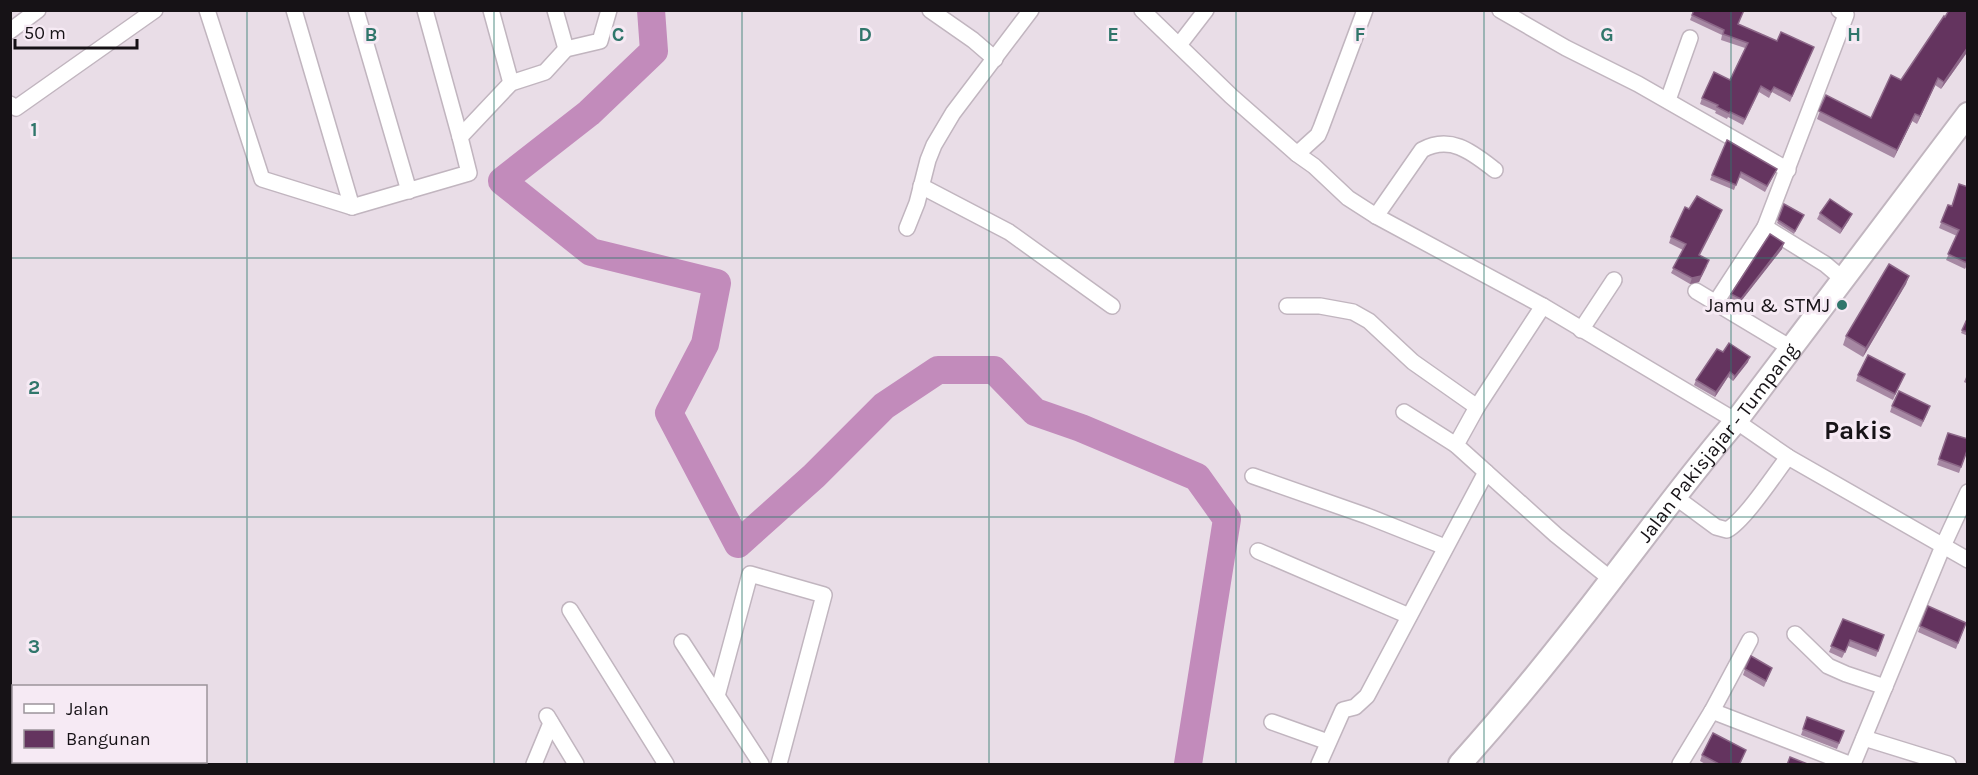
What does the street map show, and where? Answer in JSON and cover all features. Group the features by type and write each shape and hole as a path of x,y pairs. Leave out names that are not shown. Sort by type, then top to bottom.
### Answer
{"main road":[{"name":"Jalan Pakisjajar - Tumpang","path":"1460,765 1612,580 1674,496 1736,421 1844,280 1968,114"}],"street":[{"path":"10,32 38,10"},
{"path":"10,104 16,108 155,10"},
{"path":"207,10 262,179 352,207 469,173 425,10"},
{"path":"294,10 352,207"},
{"path":"356,10 409,191"},
{"path":"490,10 511,83"},
{"path":"555,10 566,49"},
{"path":"460,137 511,83 545,72 566,49 600,41 609,10"},
{"path":"930,10 973,40 995,59"},
{"path":"907,228 934,145 953,113 1032,10"},
{"path":"1142,10 1231,96 1348,198 1376,216 1543,306 1736,421 1788,458 1968,560"},
{"path":"1179,45 1206,10"},
{"path":"1297,154 1318,135 1365,10"},
{"path":"1500,10 1566,48 1668,100 1788,170"},
{"path":"1716,302 1765,227 1845,12"},
{"path":"1668,100 1690,38"},
{"path":"1376,216 1422,150 1432,144 1456,146 1468,150 1495,170"},
{"path":"921,186 1009,232 1112,306"},
{"path":"1765,227 1825,264 1844,280"},
{"path":"1581,330 1614,279"},
{"path":"1696,291 1791,348"},
{"path":"1287,306 1320,306 1353,312 1369,321 1413,362 1477,407"},
{"path":"1456,445 1477,407 1543,306"},
{"path":"1404,412 1456,445 1556,535 1612,580"},
{"path":"1674,496 1716,527 1727,530 1745,512 1788,458"},
{"path":"1320,765 1343,710 1355,707 1366,696 1486,472"},
{"path":"1253,476 1410,532 1445,547"},
{"path":"1853,765 1943,546 1968,492"},
{"path":"1258,551 1409,616"},
{"path":"717,696 750,574 824,595 779,765"},
{"path":"570,610 666,765"},
{"path":"1795,634 1828,666 1885,687"},
{"path":"1680,765 1713,711 1750,640"},
{"path":"682,642 761,765"},
{"path":"1713,711 1849,765"},
{"path":"534,765 549,719 576,765"},
{"path":"1272,722 1328,742"},
{"path":"1864,738 1948,765"}],"building":[{"path":"1694,10 1744,10 1738,24 1777,41 1781,32 1814,47 1792,96 1774,87 1771,92 1761,86 1745,119 1702,98 1714,72 1730,80 1748,43 1723,34 1724,30 1692,15"},
{"path":"1949,10 1968,10 1968,47 1944,82 1938,78 1920,116 1915,114 1897,150 1819,111 1826,95 1871,118 1891,75 1901,80"},
{"path":"1727,140 1777,169 1767,186 1741,172 1736,185 1712,175"},
{"path":"1959,184 1968,187 1967,263 1948,254 1959,230 1941,222 1948,205 1952,206"},
{"path":"1697,196 1722,210 1699,255 1709,260 1701,276 1692,278 1673,268 1686,244 1671,237 1685,207 1689,209"},
{"path":"1830,199 1852,214 1842,229 1820,213"},
{"path":"1784,204 1804,215 1795,231 1778,220"},
{"path":"1770,234 1784,243 1741,299 1731,294"},
{"path":"1889,264 1909,276 1866,348 1846,336"},
{"path":"1968,317 1968,332 1962,330"},
{"path":"1729,343 1750,357 1735,376 1730,372 1716,392 1696,380 1717,349 1723,352"},
{"path":"1868,355 1905,374 1895,394 1858,375"},
{"path":"1899,391 1930,406 1923,421 1892,406"},
{"path":"1948,433 1968,439 1968,448 1961,467 1939,459"},
{"path":"1928,606 1966,623 1958,643 1920,626"},
{"path":"1843,619 1884,635 1878,651 1850,640 1845,652 1831,646"},
{"path":"1751,656 1772,668 1766,681 1745,669"},
{"path":"1807,717 1844,731 1839,743 1803,729"},
{"path":"1713,733 1746,750 1739,765 1721,765 1702,755"},
{"path":"1790,757 1810,765 1787,765"}],"waterway":[{"path":"651,10 654,51 589,113 502,181 591,252 717,283 705,344 669,413 738,544 814,476 884,406 938,370 994,370 1035,412 1081,428 1197,477 1227,519 1188,764"}],"place":[{"name":"Jamu & STMJ","path":"1842,305"}],"district":[{"name":"Pakis","path":"1858,430"}]}
